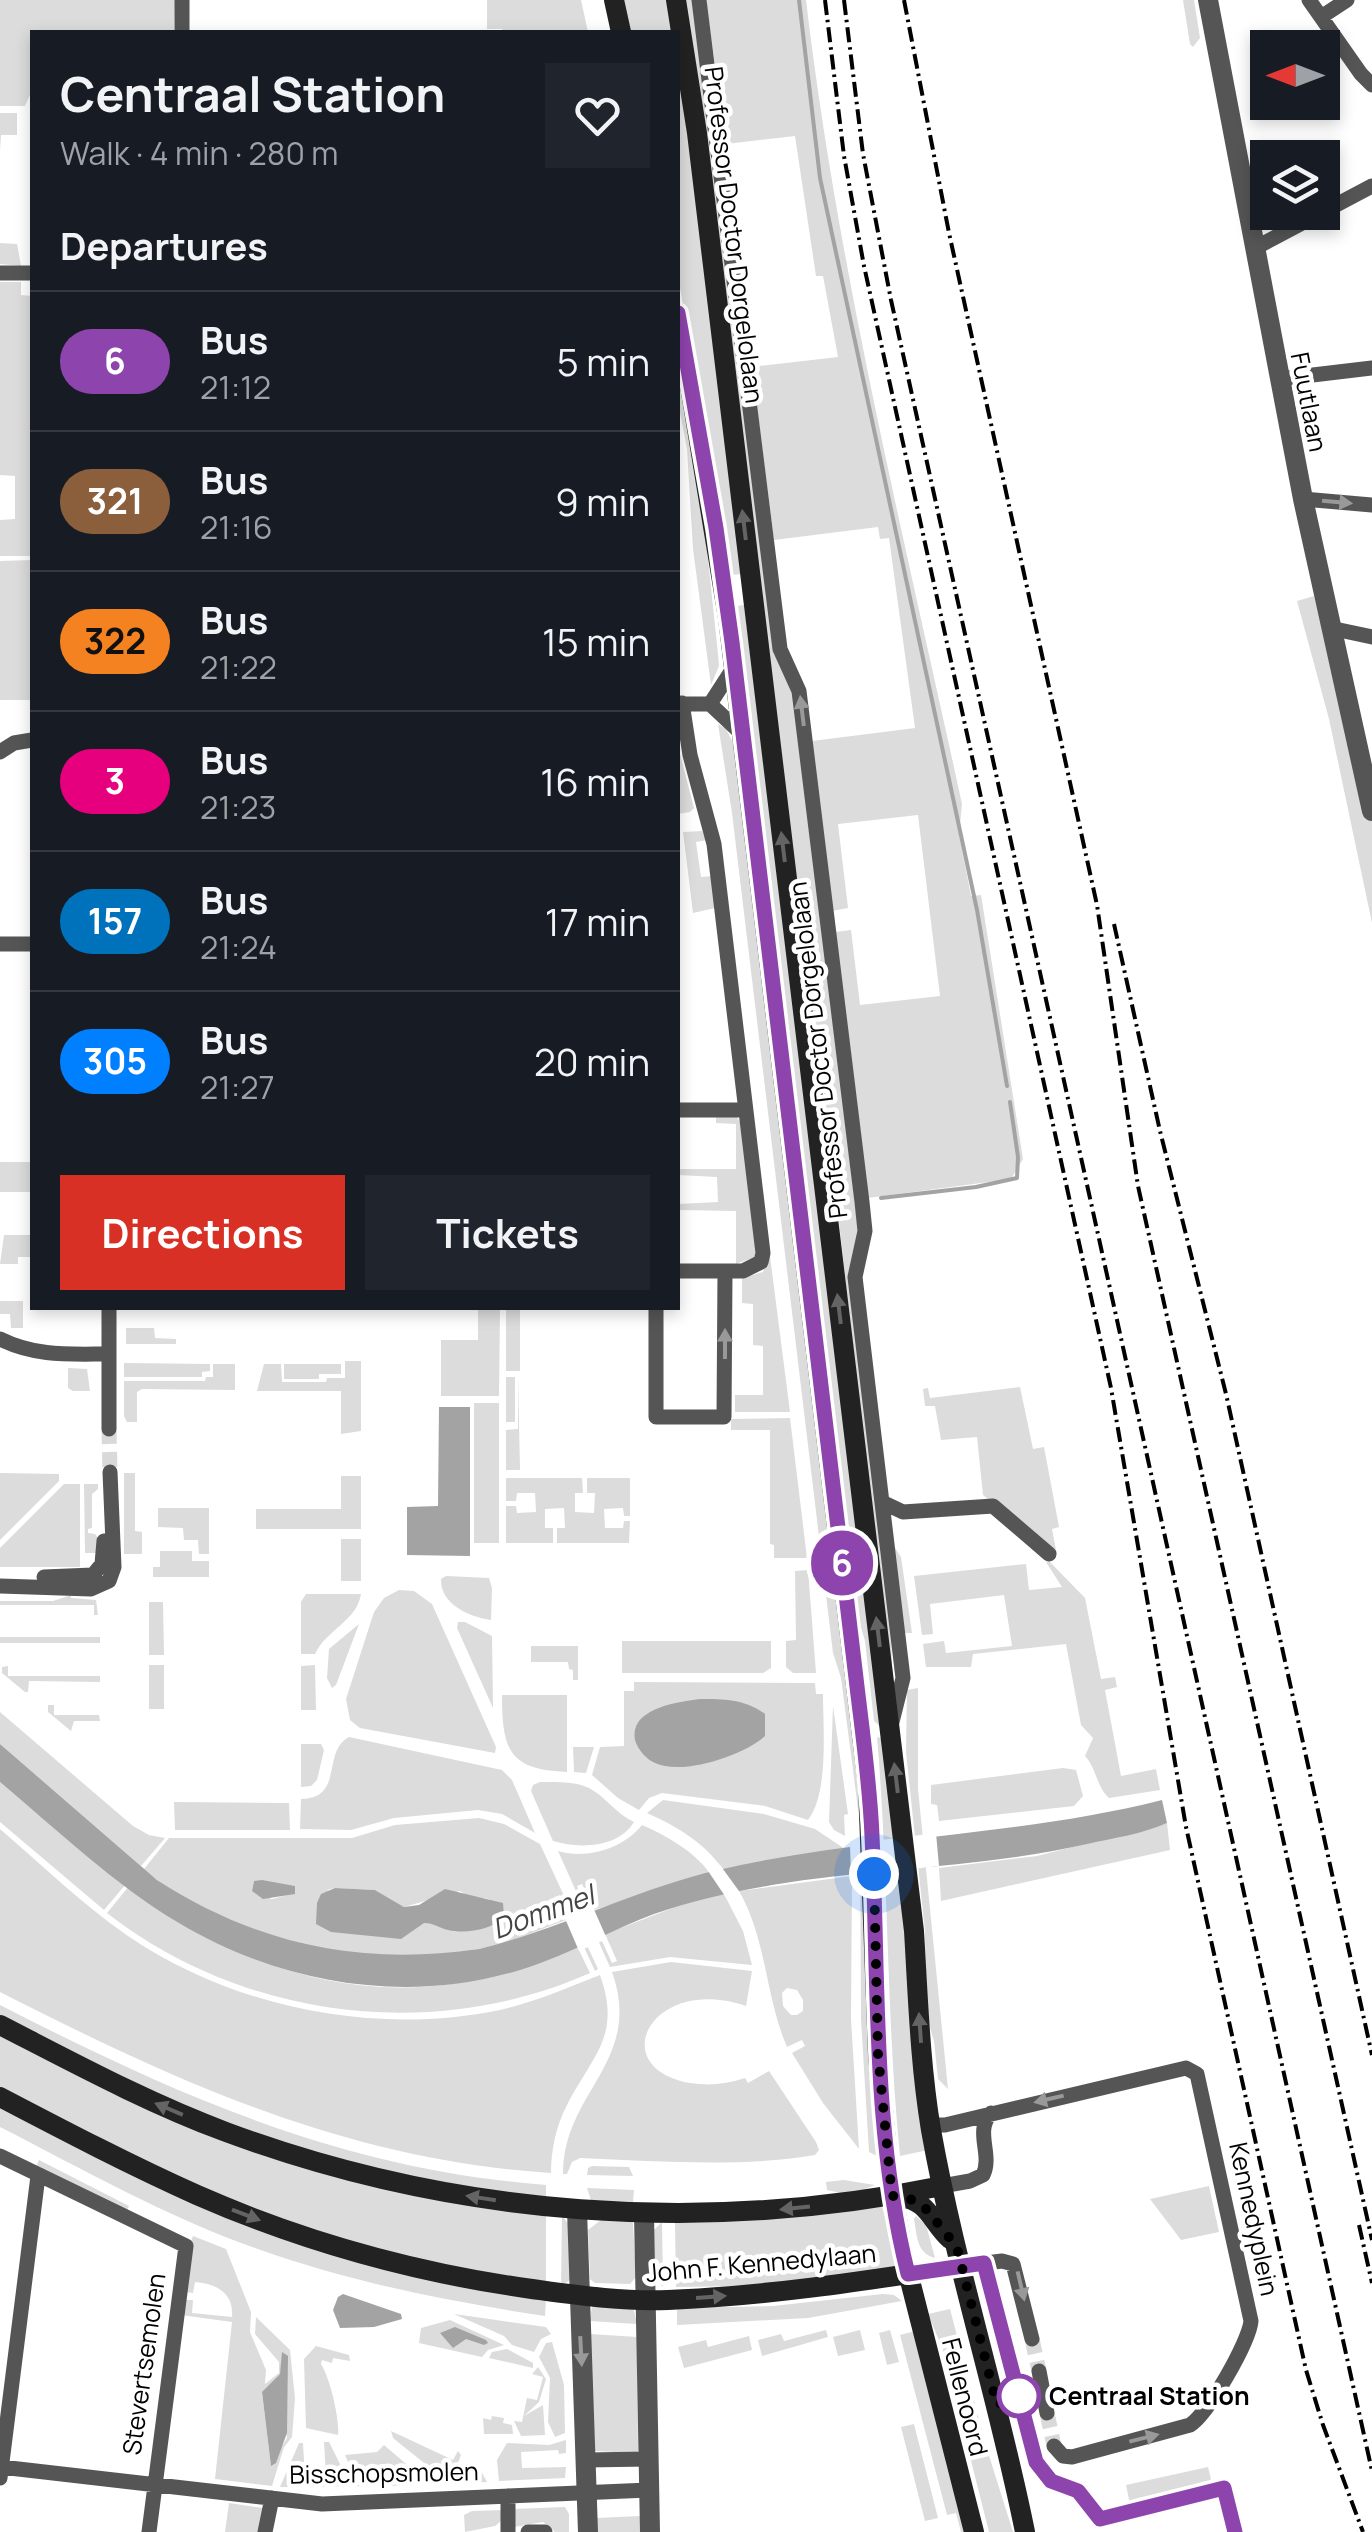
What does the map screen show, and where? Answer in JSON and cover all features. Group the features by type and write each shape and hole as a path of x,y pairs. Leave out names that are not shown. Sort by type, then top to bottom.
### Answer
{"main road":[{"path":"614,0 621,30"},
{"name":"Professor Doctor Dorgelolaan","path":"676,0 695,117 902,1828 930,2125 962,2266"},
{"name":"Professor Doctor Dorgelolaan","path":"680,323 716,528 860,1713 872,1832 878,2054 892,2196 908,2274"},
{"path":"860,1713 874,1733 884,1734 890,1728"},
{"name":"John F. Kennedylaan","path":"0,2026 139,2096 294,2156 441,2192 578,2210 736,2213 892,2196 942,2186"},
{"name":"John F. Kennedylaan","path":"0,2098 196,2195 300,2235 425,2270 579,2295 646,2300 847,2285 962,2266"},
{"path":"892,2196 906,2197 925,2206 939,2229 956,2244"},
{"name":"Fellenoord","path":"962,2266 1026,2532"},
{"name":"Fellenoord","path":"908,2274 974,2532"},
{"path":"847,2285 873,2292 896,2291 915,2302"}],"street":[{"path":"182,0 182,30"},
{"name":"Professor Doctor Dorgelolaan","path":"699,0 780,649 799,690 866,1232 855,1277 903,1678 890,1728"},
{"name":"Fuutlaan","path":"1208,0 1303,499 1372,812"},
{"path":"1310,0 1372,85"},
{"path":"1321,17 1346,0"},
{"path":"1255,248 1372,186"},
{"path":"0,273 30,273"},
{"path":"1279,380 1372,368"},
{"path":"1303,499 1372,505"},
{"path":"1330,628 1372,636"},
{"path":"710,704 734,667"},
{"path":"680,1271 751,1269 761,1262 764,1253 714,844 680,704 710,704 742,734"},
{"path":"0,752 14,743 30,740"},
{"path":"0,944 30,944"},
{"path":"680,1110 746,1110"},
{"path":"656,1310 656,1417 724,1417 725,1271"},
{"path":"109,1310 110,1429"},
{"path":"0,1340 27,1350 58,1354 109,1354"},
{"path":"0,1590 50,1592 98,1588 114,1567 110,1472"},
{"path":"882,1502 903,1512 992,1506 1049,1554"},
{"path":"0,1578 103,1577"},
{"name":"Kennedyplein","path":"930,2125 1186,2068 1195,2071 1250,2321 1249,2335 1198,2421 1072,2457 1063,2456 1054,2446"},
{"path":"942,2186 970,2182 984,2175 987,2164 983,2126 991,2114"},
{"name":"Stevertsemolen","path":"0,2156 186,2246 149,2532"},
{"path":"0,2478 38,2176"},
{"path":"578,2210 588,2532"},
{"path":"644,2214 650,2532"},
{"path":"962,2266 1002,2261 1013,2264 1032,2339"},
{"path":"1039,2371 1047,2413"},
{"path":"585,2460 649,2458"},
{"name":"Bisschopsmolen","path":"1,2467 322,2504 649,2490"},
{"path":"508,2496 508,2532"},
{"path":"265,2532 272,2498"},
{"path":"528,2532 546,2532"}],"shaded area":[{"path":"0,0 175,0 174,30 30,30 30,95 25,106 0,106"},
{"path":"487,0 581,0 588,30 502,30 487,29"},
{"path":"622,0 668,0 675,30 628,30"},
{"path":"683,0 694,0 794,692 859,1239 891,1601 892,1689 828,1125"},
{"path":"706,0 806,0 854,303 962,804 959,834 971,896 981,895 1023,1159 1011,1179 868,1198 835,932 851,930 860,1005 940,996 918,815 838,824 848,908 832,911 812,741 915,728 889,538 880,539 878,527 774,540 751,358 757,357 759,366 838,357 823,276 816,276 795,136 726,144"},
{"path":"1183,0 1194,0 1200,38 1193,47 1190,44"},
{"path":"680,65 741,574 732,575 680,288"},
{"path":"0,113 17,113 17,135 1,135 0,151"},
{"path":"0,243 17,244 21,266 0,264"},
{"path":"0,282 21,282 21,295 30,296 30,556 0,556 0,520 15,519 15,476 0,475"},
{"path":"680,353 696,445 718,654 719,666 711,685 693,549 687,449 680,412"},
{"path":"30,560 30,700 0,700 0,561"},
{"path":"1314,596 1372,814 1372,923 1329,719 1297,601"},
{"path":"744,605 882,1728 874,1721 865,1641 856,1611 736,606"},
{"path":"718,724 726,729 734,745 859,1771 879,2157 869,2152 861,2019 860,1824 841,1678 833,1653"},
{"path":"680,754 694,808 680,814"},
{"path":"702,831 707,840 696,842 701,877 712,876 715,908 693,913 683,832"},
{"path":"716,1115 736,1116 741,1123 756,1247 755,1257 736,1264 736,1211 680,1210 680,1204 718,1202 717,1177 680,1175 680,1169 736,1169 736,1124 716,1123"},
{"path":"0,1162 30,1162 30,1192 0,1192"},
{"path":"4,1235 30,1235 30,1257 18,1257 18,1264 0,1264"},
{"path":"770,1256 790,1412 735,1412 735,1395 763,1395 763,1346 753,1345 753,1304 742,1303 742,1278 763,1272"},
{"path":"0,1301 23,1301 23,1328 11,1328 10,1314 0,1314"},
{"path":"478,1310 500,1310 499,1396 441,1396 441,1340 478,1340"},
{"path":"506,1310 520,1310 520,1371 506,1371"},
{"path":"126,1328 154,1328 155,1338 176,1339 176,1344 126,1344"},
{"path":"345,1361 361,1361 361,1431 341,1434 341,1391 257,1391 264,1364 281,1364 282,1382 326,1382 327,1378 345,1378"},
{"path":"124,1363 210,1364 210,1371 202,1372 202,1377 124,1377"},
{"path":"213,1364 235,1364 235,1390 142,1389 137,1392 137,1422 127,1422 124,1381 205,1381 206,1377 213,1377"},
{"path":"284,1364 341,1364 341,1374 319,1374 319,1379 284,1379"},
{"path":"68,1368 87,1369 90,1391 68,1388"},
{"path":"506,1377 515,1377 515,1422 506,1422"},
{"path":"518,1377 520,1470 506,1470 506,1430 518,1429"},
{"path":"1020,1387 1033,1449 1044,1447 1059,1527 1052,1529 1057,1555 983,1495 977,1437 941,1440 935,1406 925,1406 923,1389 928,1388 930,1398"},
{"path":"474,1403 499,1403 499,1543 474,1543"},
{"path":"439,1407 470,1407 470,1556 407,1555 407,1507 438,1506"},
{"path":"790,1418 807,1558 774,1558 774,1545 770,1544 770,1430 731,1430 731,1419"},
{"path":"0,1473 59,1474 59,1481 0,1540"},
{"path":"124,1473 135,1473 135,1531 142,1532 142,1554 124,1554"},
{"path":"341,1476 361,1476 361,1529 256,1529 256,1509 341,1509"},
{"path":"506,1478 582,1478 583,1493 575,1493 575,1512 594,1513 595,1493 587,1493 587,1478 630,1478 630,1516 624,1516 623,1508 604,1509 605,1528 623,1528 624,1521 630,1521 629,1543 557,1543 557,1528 565,1528 564,1508 545,1509 545,1528 553,1528 553,1543 506,1543 506,1506 516,1506 517,1513 536,1512 535,1493 517,1493 516,1501 506,1501"},
{"path":"64,1484 80,1484 80,1567 0,1567 0,1548"},
{"path":"84,1484 98,1484 92,1494 92,1528 88,1533 98,1538 98,1553 85,1553"},
{"path":"158,1508 209,1508 209,1554 199,1554 198,1540 184,1540 183,1528 158,1527"},
{"path":"341,1539 361,1539 361,1581 341,1581"},
{"path":"893,1545 901,1557 912,1633 904,1633"},
{"path":"160,1551 192,1551 192,1561 209,1561 209,1577 153,1577 153,1567 160,1567"},
{"path":"1046,1562 1085,1598 1101,1679 1115,1677 1117,1687 1105,1690 1121,1776 1156,1769 1160,1790 1109,1798 1101,1788 1085,1756 1093,1738 1081,1725 1066,1644 973,1654 971,1667 926,1667 923,1644 944,1641 946,1653 1012,1646 1004,1595 930,1604 933,1634 922,1635 914,1576 1026,1564 1029,1590 1062,1587"},
{"path":"808,1570 816,1673 793,1673 786,1667 786,1641 796,1640 795,1571"},
{"path":"489,1578 491,1620 465,1612 451,1602 442,1588 441,1579"},
{"path":"399,1590 414,1591 432,1604 496,1747 495,1753 360,1728 350,1720 346,1699 374,1612 384,1598"},
{"path":"306,1594 361,1594 348,1619 315,1654 301,1654 301,1602"},
{"path":"71,1595 96,1600 98,1615 94,1615 94,1605 0,1605 0,1601 53,1601"},
{"path":"149,1602 163,1602 164,1655 149,1655"},
{"path":"458,1622 492,1636 493,1708 457,1628"},
{"path":"359,1624 332,1688 327,1678 329,1649"},
{"path":"0,1637 100,1637 100,1643 0,1643"},
{"path":"622,1641 771,1641 771,1668 763,1673 622,1673"},
{"path":"531,1646 578,1646 578,1680 573,1680 568,1662 531,1662"},
{"path":"149,1665 164,1665 164,1709 149,1709"},
{"path":"315,1665 316,1710 301,1710 301,1666"},
{"path":"8,1666 8,1676 100,1676 100,1682 29,1681 25,1692 2,1673 2,1667"},
{"path":"634,1682 815,1683 816,1694 823,1694 823,1760 819,1794 808,1820 765,1806 662,1793 649,1798 639,1810 618,1798 592,1775 600,1747 624,1746 624,1691 634,1691"},
{"path":"918,1688 918,1789 948,2089 938,2079 934,2041 926,2015 925,1931 906,1752 907,1690"},
{"path":"502,1695 567,1695 567,1772 532,1767 513,1753 504,1730"},
{"path":"700,1699 750,1705 765,1714 765,1736 728,1756 697,1765 667,1766 646,1757 635,1740 640,1721 657,1709"},
{"path":"48,1705 54,1705 54,1715 99,1715 100,1721 74,1721 71,1731 48,1712"},
{"path":"833,1706 848,1814 844,1815 845,1836 829,1822"},
{"path":"0,1712 133,1826 165,1838 141,1866 0,1744"},
{"path":"349,1737 502,1770 512,1780 535,1833 502,1814 478,1810 394,1818 351,1830 300,1829 301,1799 323,1791 336,1753"},
{"path":"877,1737 884,1739 928,2150 900,2156 892,2051"},
{"path":"0,1744 157,1880 195,1902 272,1935 351,1952 393,1955 479,1949 688,1878 773,1859 1052,1822 1162,1800 1167,1823 1048,1852 811,1879 713,1897 654,1914 543,1962 497,1976 403,1987 356,1984 265,1963 221,1945 156,1908 0,1782"},
{"path":"301,1744 321,1744 324,1750 317,1780 311,1786 301,1787"},
{"path":"573,1747 594,1747 586,1773 574,1772"},
{"path":"1063,1768 1076,1770 1083,1796 1074,1806 939,1821 937,1805 931,1804 931,1785"},
{"path":"0,1782 126,1884 104,1910 0,1822"},
{"path":"540,1782 589,1788 634,1822 608,1842 574,1845 553,1841 531,1791"},
{"path":"663,1800 764,1814 815,1829 845,1849 723,1869 689,1836 647,1813"},
{"path":"174,1802 289,1803 290,1830 175,1830"},
{"path":"479,1818 504,1824 540,1844 598,1969 595,1971 560,1895 556,1897 566,1920 523,1936 478,1949 391,1956 346,1953 259,1933 217,1917 144,1869 169,1838 352,1838 395,1825","holes":["254,1881 295,1886 295,1893 272,1899 252,1891","327,1890 375,1890 404,1907 460,1891 489,1899 500,1922 456,1931"]},
{"path":"1167,1823 1170,1850 941,1901 939,1868 1037,1856"},
{"path":"642,1825 696,1857 710,1873 594,1910 582,1884 577,1886 612,1963 617,1961 605,1934 683,1904 724,1894 743,1931 752,1965 670,1957 610,1967 558,1851 581,1854 604,1850 625,1840"},
{"path":"0,1829 95,1911 169,1961 213,1982 306,2010 404,2020 452,2017 513,2007 600,1975 608,2014 606,2030 560,2121 551,2173 404,2152 266,2112 133,2057 0,1992"},
{"path":"852,1876 851,2019 859,2149 823,2103 792,2053 805,2046 802,2040 787,2047 761,1948 739,1891","holes":["787,1988 797,1990 803,2000 803,2011 791,2015 783,2006 782,1993"]},
{"path":"254,1881 295,1886 295,1894 263,1899 252,1891"},
{"path":"129,1886 181,1922 234,1950 289,1970 344,1983 401,1987 459,1983 517,1969 577,1946 590,1973 529,1995 467,2008 404,2013 340,2009 278,1997 218,1977 160,1949 107,1913"},
{"path":"335,1888 375,1890 404,1907 419,1905 445,1889 503,1903 504,1917 470,1931 424,1923 401,1939 331,1932 316,1924 317,1903 321,1894"},
{"path":"671,1962 752,1971 746,2006 713,1999 685,2002 664,2012 650,2026 645,2043 649,2060 664,2074 697,2084 745,2078 748,2083 769,2071 816,2142 819,2150 815,2155 727,2162 580,2158 563,2174 566,2145 575,2120 611,2054 618,2030 619,2003 612,1972"},
{"path":"0,2005 133,2070 264,2124 400,2163 546,2185 546,2200 367,2169 200,2115 0,2018"},
{"path":"0,2034 166,2115 546,2214 546,2284 457,2269 369,2248 283,2222 199,2189 0,2089"},
{"path":"0,2105 193,2201 546,2299 545,2316 362,2281 222,2236 0,2127"},
{"path":"39,2160 129,2206 126,2213 36,2167"},
{"path":"592,2166 629,2167 633,2176 587,2175"},
{"path":"844,2180 875,2185 850,2195 827,2190 826,2182"},
{"path":"1209,2186 1219,2232 1181,2240 1150,2199"},
{"path":"587,2188 634,2190 633,2202 591,2200"},
{"path":"882,2206 899,2268 748,2286 676,2287 675,2222"},
{"path":"562,2215 569,2225 570,2280 561,2286"},
{"path":"916,2216 926,2225 935,2258 925,2253 919,2243"},
{"path":"601,2220 633,2223 636,2277 630,2284 595,2283 590,2279 588,2230"},
{"path":"662,2222 663,2287 655,2279 654,2230"},
{"path":"193,2236 226,2249 251,2312 250,2332 266,2370 265,2384 279,2373 279,2362 255,2334 256,2317 290,2350 295,2398 292,2437 284,2447 272,2486 215,2479 232,2322 181,2315 186,2300 193,2300 192,2313 232,2317 232,2309 227,2296 210,2285 195,2282 193,2293 186,2292","holes":["280,2374 287,2438 271,2465 262,2393"]},
{"path":"343,2294 401,2314 402,2319 374,2327 340,2328 333,2310"},
{"path":"883,2294 902,2301 808,2318 677,2325 677,2308 773,2306"},
{"path":"592,2306 633,2307 637,2324 590,2321"},
{"path":"950,2309 1013,2532 989,2532 943,2350 928,2314"},
{"path":"454,2314 546,2327 551,2334 541,2339 534,2352 512,2345 504,2336"},
{"path":"450,2320 504,2345 488,2350 482,2357 419,2343 421,2328"},
{"path":"455,2327 488,2343 466,2339 453,2348 440,2333"},
{"path":"826,2330 828,2337 762,2356 758,2340 781,2334 784,2341"},
{"path":"860,2330 865,2350 838,2356 833,2337"},
{"path":"890,2330 899,2362 887,2365 879,2333"},
{"path":"915,2331 967,2532 961,2532 956,2513 947,2515 900,2335"},
{"path":"590,2334 637,2337 635,2453 595,2451"},
{"path":"749,2336 752,2350 684,2368 678,2347 706,2340 708,2347"},
{"path":"552,2342 564,2385 565,2433 555,2437 548,2422 550,2378 539,2357 546,2343"},
{"path":"316,2346 349,2355 350,2361 333,2358 332,2363 322,2360 321,2364 334,2401 338,2435 306,2428 304,2359"},
{"path":"507,2349 533,2363 533,2368 489,2358 492,2352"},
{"path":"282,2352 288,2356 287,2433 276,2463 271,2466 262,2392 280,2374"},
{"path":"538,2367 546,2379 539,2402 524,2416 543,2405 545,2435 521,2436 514,2421 522,2422 527,2398 537,2400 543,2377 532,2374"},
{"path":"492,2416 504,2418 503,2423 512,2425 513,2434 484,2434 483,2418 491,2420"},
{"path":"914,2424 938,2518 925,2521 901,2427"},
{"path":"391,2431 453,2460 458,2451 461,2455 457,2465 429,2467 393,2438"},
{"path":"566,2440 566,2453 521,2452 522,2468 566,2467 565,2478 499,2481 497,2460 507,2443 549,2445"},
{"path":"324,2442 329,2442 343,2470 376,2477 382,2486 280,2487 299,2443 303,2443 305,2477 326,2476"},
{"path":"384,2445 419,2475 421,2484 390,2486 381,2472 350,2467 345,2455 377,2452"},
{"path":"477,2464 487,2482 444,2484 443,2478 465,2474"},
{"path":"1208,2467 1211,2479 1205,2486 1130,2504 1126,2485"},
{"path":"229,2503 263,2508 259,2532 225,2532"},
{"path":"565,2507 569,2532 555,2532 543,2522 514,2527 514,2509"},
{"path":"503,2510 501,2521 495,2526 465,2532 464,2515"},
{"path":"640,2516 640,2532 597,2532 596,2518"}],"pier":[{"path":"936,1833 939,1866 851,1876 850,1844"},
{"path":"720,1865 741,1896 727,1899 706,1868"},
{"path":"592,1905 607,1939 579,1951 564,1916"}],"waterway":[{"path":"799,0 820,178 977,910 1007,1086"},
{"path":"881,1198 1017,1178 1010,1102"}],"tunnel":[{"path":"109,1429 110,1472"},
{"path":"1032,2339 1039,2371"},
{"path":"1047,2413 1054,2446"}],"railway":[{"path":"825,0 844,156 864,266 1111,1388 1186,1827 1306,2370 1363,2532"},
{"path":"844,0 863,154 891,300 1372,2471"},
{"path":"904,0 949,233 1097,905 1138,1186 1372,2240"},
{"path":"1114,924 1160,1131 1226,1394 1372,2055"},
{"path":"1359,2225 1372,2283"}],"bus line":[{"name":"6","path":"680,324 732,642 856,1678 872,1832 880,2088 892,2196 908,2274 984,2263 1036,2462 1051,2481 1078,2491 1100,2519 1224,2488 1235,2532"}],"place":[{"name":"Centraal Station","path":"1019,2396"}],"route":[{"path":"874,1874 878,2054 892,2196 920,2202 939,2229 956,2244 997,2405 1019,2396"}],"water label":[{"name":"Dommel","path":"543,1912"}]}
